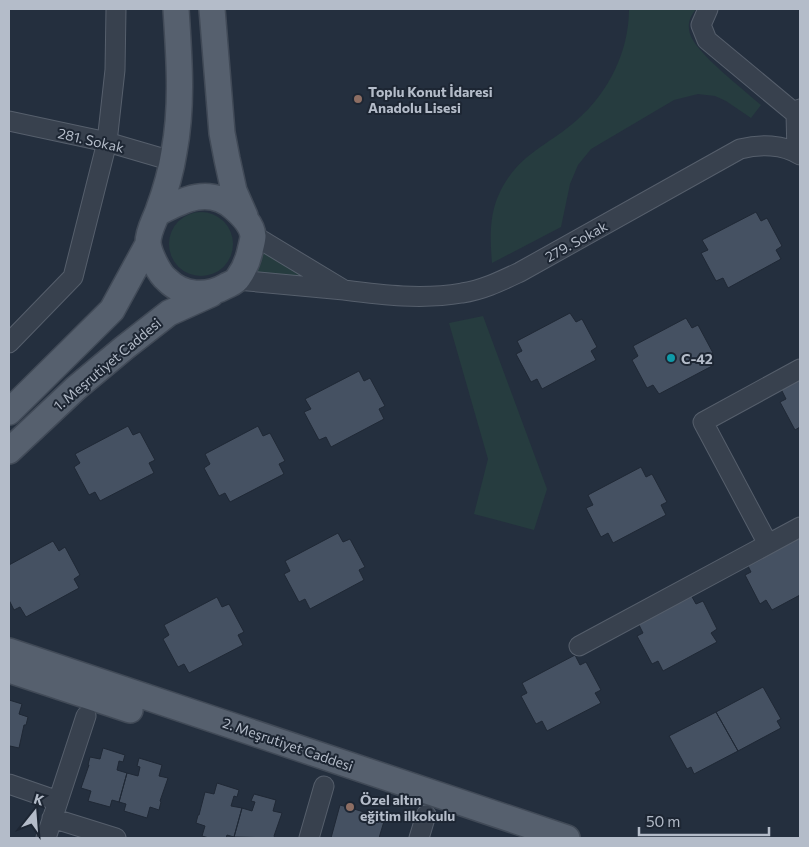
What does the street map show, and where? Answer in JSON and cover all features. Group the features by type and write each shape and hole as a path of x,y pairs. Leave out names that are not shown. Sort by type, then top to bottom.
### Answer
{"main road":[{"path":"176,9 181,86 179,113 172,161 158,213 151,226 148,244 152,258 166,280 180,290 198,294 216,292 238,280 249,259 250,227 234,191 225,150 212,9"},
{"path":"158,213 191,197 210,196 227,202 250,227"},
{"name":"1. Meşrutiyet Caddesi","path":"9,412 112,310 148,244"},
{"name":"1. Meşrutiyet Caddesi","path":"9,451 76,388 139,336 169,313 216,292"},
{"name":"2. Meşrutiyet Caddesi","path":"9,651 566,838"},
{"name":"2. Meşrutiyet Caddesi","path":"9,670 519,838"}],"street":[{"path":"9,343 73,276 106,142 115,70 116,9"},
{"path":"708,9 701,24 707,40 798,111"},
{"name":"279. Sokak","path":"238,280 394,296 431,296 463,293 484,288 520,272 740,149 756,145 769,146 798,154 798,111"},
{"name":"281. Sokak","path":"9,121 106,142 172,161"},
{"name":"279. Sokak","path":"250,227 344,290"},
{"path":"768,544 703,422 800,369"},
{"path":"579,646 800,527"},
{"path":"46,838 86,716"},
{"path":"9,784 55,809 116,838"},
{"path":"309,838 324,786"},
{"path":"419,838 426,815"}],"green space":[{"path":"629,9 696,9 689,23 690,34 694,42 732,81 761,105 751,118 715,96 698,94 674,100 591,149 578,165 570,184 561,227 492,263 492,218 500,192 516,168 525,159 577,120 599,97 608,84 621,55 628,25"},
{"path":"201,212 219,218 227,226 233,244 227,262 219,270 201,276 183,270 175,262 169,244 175,226 183,218"},
{"path":"263,249 315,281 254,274"},
{"path":"483,316 547,489 534,530 474,514 488,459 449,323"}],"building":[{"path":"756,212 761,221 767,218 782,246 776,250 781,259 728,288 723,278 716,281 701,253 708,250 702,240"},
{"path":"570,313 576,322 582,319 597,347 591,351 596,360 542,389 537,379 531,382 516,354 522,351 517,341"},
{"name":"C-42","path":"686,318 692,328 698,325 713,353 707,356 712,366 659,394 653,385 647,388 632,360 638,356 633,346"},
{"path":"359,371 364,381 370,378 385,406 379,409 384,419 331,447 326,437 319,440 304,412 311,409 305,399"},
{"path":"800,378 800,427 795,430 780,402 786,399 781,389"},
{"path":"128,426 133,435 140,432 155,460 149,463 154,473 100,501 95,492 89,495 74,467 80,463 75,454"},
{"path":"258,426 263,436 270,433 285,461 279,464 284,474 230,502 225,493 219,496 204,468 210,464 205,454"},
{"path":"641,467 646,477 652,474 667,502 661,505 666,515 613,543 608,533 601,537 586,508 593,505 588,495"},
{"path":"338,533 343,542 350,539 365,567 359,570 364,580 310,609 305,599 299,602 284,574 290,571 285,561"},
{"path":"800,535 800,595 772,610 766,600 760,604 745,575 751,572 746,562"},
{"path":"53,541 59,551 65,547 80,575 74,579 79,588 26,617 20,607 14,610 9,600 9,565"},
{"path":"691,595 696,604 703,601 717,629 711,633 717,642 663,671 658,661 652,664 637,636 643,633 638,623"},
{"path":"217,597 222,607 229,604 244,632 238,635 243,645 189,673 184,664 178,667 163,639 169,635 164,625"},
{"path":"575,655 580,665 586,662 601,690 595,693 601,703 547,731 542,721 536,724 521,696 527,693 522,683"},
{"path":"763,687 781,719 777,721 781,728 738,751 716,712"},
{"path":"9,700 22,704 19,714 28,717 26,725 24,725 19,748 10,746 9,749"},
{"path":"716,712 738,751 694,774 691,767 687,769 669,736"},
{"path":"103,748 125,755 123,762 119,761 117,770 127,773 119,802 112,800 110,807 88,801 91,791 81,788 90,757 100,759"},
{"path":"139,758 162,765 159,776 168,778 159,810 150,807 147,818 124,811 126,804 119,802 127,773 138,776 140,767 137,766"},
{"path":"217,783 239,790 237,797 234,796 231,806 242,808 234,837 227,835 226,838 209,838 202,836 205,826 196,823 205,792 214,794"},
{"path":"254,794 276,800 273,811 282,813 274,836 275,838 234,837 242,808 252,811 255,802 251,801"},
{"path":"340,805 385,818 379,838 331,838"}],"place":[{"name":"Toplu Konut İdaresi Anadolu Lisesi","path":"358,99"},
{"name":"C-42","path":"671,358"},
{"name":"Özel altın eğitim ilkokulu","path":"350,807"}]}
